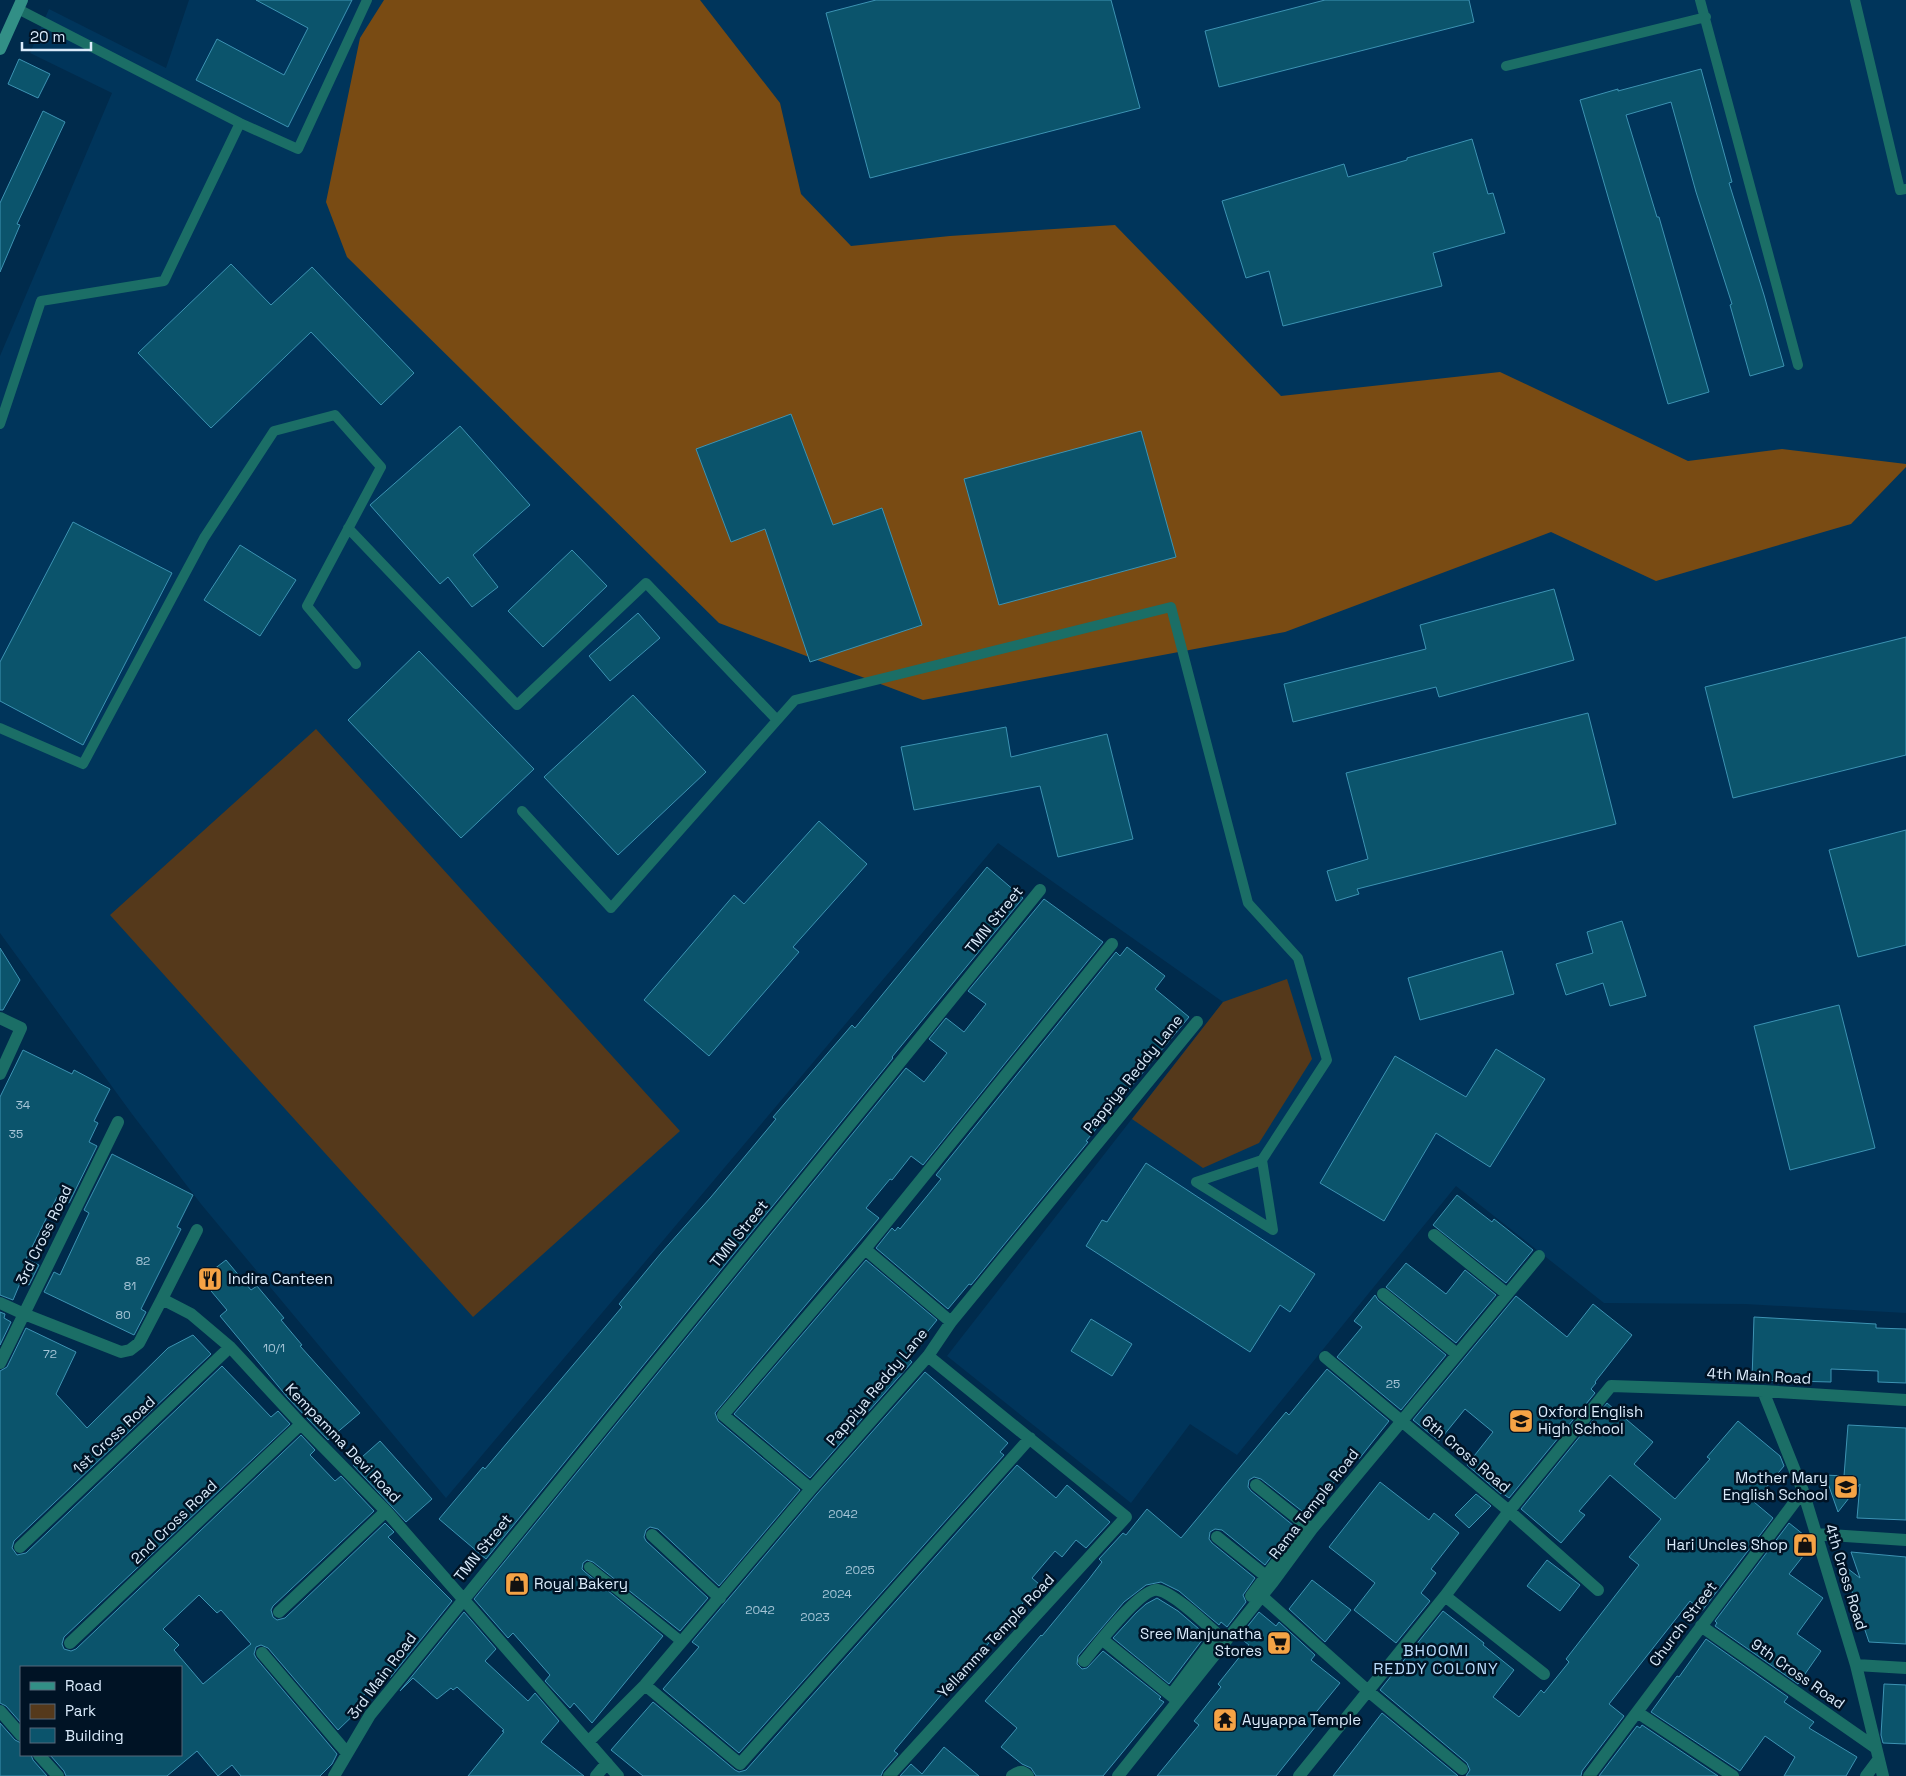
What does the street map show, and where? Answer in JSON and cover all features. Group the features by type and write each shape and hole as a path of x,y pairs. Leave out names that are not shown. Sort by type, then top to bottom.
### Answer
{"main road":[{"path":"0,49 20,4"}],"street":[{"name":"TMN Street","path":"463,1599 1040,890"},
{"path":"811,1489 723,1414 865,1249 1112,944"},
{"path":"0,1018 21,1028 0,1074"},
{"name":"Pappiya Reddy Lane","path":"589,1741 645,1686 811,1489 928,1356 951,1322 1197,1022"},
{"name":"3rd Cross Road","path":"0,1363 118,1122"},
{"path":"0,1303 121,1352 130,1350 140,1343 197,1230"},
{"path":"1434,1235 1507,1294"},
{"path":"865,1249 951,1322"},
{"name":"Rama Temple Road","path":"1118,1776 1202,1661 1238,1620 1289,1552 1402,1421 1539,1256"},
{"path":"1383,1294 1457,1354"},
{"name":"Kempamma Devi Road","path":"162,1299 191,1314 230,1347 301,1424 386,1511 618,1776"},
{"name":"1st Cross Road","path":"20,1547 230,1347"},
{"path":"645,1686 740,1764 1030,1438 928,1356"},
{"name":"6th Cross Road","path":"1325,1358 1509,1511 1598,1590"},
{"name":"4th Main Road","path":"1509,1511 1611,1386 1763,1391 1906,1400"},
{"name":"4th Cross Road","path":"1763,1391 1803,1491 1856,1665 1883,1776"},
{"name":"2nd Cross Road","path":"70,1643 301,1424"},
{"name":"Yellamma Temple Road","path":"889,1776 1126,1517 1030,1438"},
{"path":"1256,1485 1289,1552"},
{"name":"Church Street","path":"1589,1776 1803,1491"},
{"path":"280,1612 386,1511"},
{"path":"1299,1776 1446,1596 1509,1511"},
{"path":"1816,1534 1906,1540"},
{"path":"652,1536 720,1598"},
{"path":"1217,1537 1289,1552"},
{"path":"1084,1661 1137,1600 1149,1591 1156,1590 1175,1599 1221,1638"},
{"path":"1259,1593 1368,1691 1462,1769"},
{"path":"1446,1596 1544,1674"},
{"name":"3rd Main Road","path":"334,1776 370,1715 463,1599"},
{"name":"9th Cross Road","path":"1701,1626 1877,1754"},
{"path":"1102,1640 1174,1698"},
{"path":"262,1653 347,1753"},
{"path":"1856,1665 1906,1668"},
{"path":"0,1712 20,1734"},
{"path":"1637,1712 1733,1776"},
{"path":"1866,1776 1877,1754"},
{"path":"40,1756 58,1776"},
{"path":"596,1776 607,1762"},
{"path":"1012,1776 1023,1772 1028,1776"}],"lane":[{"path":"20,4 240,123 298,149 367,0"},
{"path":"1700,0 1798,365"},
{"path":"1855,0 1900,190 1906,189"},
{"path":"1506,66 1706,17"},
{"path":"0,424 41,301 164,281 240,123"},
{"path":"0,728 83,764 204,538 274,431 335,415 381,467 307,606 356,664"},
{"path":"348,528 518,705 646,583 777,720"},
{"path":"522,811 611,908 795,700 1171,607 1248,902 1298,958 1328,1060 1262,1160 1196,1182 1273,1230 1262,1160"},
{"path":"589,1567 682,1642"}],"shaded area":[{"path":"189,0 1906,0 1906,1313 1745,1304 1604,1303 1456,1186 1237,1455 1190,1424 1131,1503 947,1356 1223,1002 998,843 446,1498 201,1204 132,1114 0,933 0,356 112,93 30,53 49,9 166,68"},
{"path":"384,0 700,0 780,103 801,194 851,246 950,236 1115,225 1281,396 1500,372 1688,461 1782,449 1906,464 1906,467 1851,524 1656,581 1551,532 1285,632 923,700 719,623 347,257 326,202 360,38"}],"green space":[{"path":"316,729 680,1131 473,1317 110,915"},
{"path":"1287,979 1312,1059 1259,1143 1203,1168 1132,1119 1223,1002"}],"building":[{"path":"256,0 352,0 288,127 196,80 217,39 284,75 308,28"},
{"path":"876,0 1111,0 1140,108 870,178 826,13"},
{"path":"1325,0 1469,0 1474,22 1219,87 1205,31"},
{"path":"19,59 50,74 38,98 8,84"},
{"path":"1701,69 1732,182 1729,183 1784,366 1750,376 1730,305 1732,304 1696,192 1671,102 1626,115 1657,217 1659,217 1709,392 1668,404 1580,100"},
{"path":"43,111 65,122 17,224 20,225 0,272 0,203"},
{"path":"1472,139 1488,194 1493,193 1505,233 1433,253 1442,286 1283,326 1269,271 1246,278 1222,201 1344,164 1348,177"},
{"path":"231,264 271,305 312,267 414,373 381,405 311,332 211,428 138,353"},
{"path":"791,414 833,525 882,508 922,625 810,662 765,529 731,542 696,449"},
{"path":"460,426 530,505 473,555 498,587 472,607 448,577 440,584 370,505"},
{"path":"1141,431 1176,557 999,605 964,479"},
{"path":"73,522 172,573 83,745 0,701 0,662"},
{"path":"240,545 296,580 260,636 204,600"},
{"path":"572,550 607,586 543,647 508,611"},
{"path":"1554,589 1574,660 1439,697 1436,687 1293,722 1284,684 1426,649 1420,625"},
{"path":"638,613 660,638 610,681 589,656"},
{"path":"1906,637 1906,755 1733,798 1705,687"},
{"path":"419,651 534,769 461,838 348,720"},
{"path":"633,695 706,772 618,855 544,777"},
{"path":"1588,713 1616,824 1357,889 1359,894 1336,901 1327,871 1368,859 1346,773"},
{"path":"1006,727 1011,757 1107,734 1133,839 1058,857 1040,786 914,810 901,747"},
{"path":"819,821 867,864 793,947 799,952 709,1056 644,1000 734,895 744,904"},
{"path":"1906,830 1906,945 1858,957 1829,850"},
{"path":"987,867 1023,898 486,1559 439,1519 483,1467 485,1469 622,1307 619,1304 776,1119 773,1117 852,1025 855,1028"},
{"path":"1044,899 1103,942 923,1165 911,1156 866,1208 879,1218 715,1413 718,1421 800,1490 719,1586 658,1529 650,1527 646,1530 644,1537 646,1541 708,1598 680,1631 593,1562 587,1560 583,1563 582,1569 585,1572 663,1636 592,1723 574,1703 570,1708 545,1681 550,1675 513,1633 508,1638 474,1599 906,1068 924,1082 947,1053 929,1039 946,1018 964,1032 986,1004 968,991"},
{"path":"1622,921 1646,996 1610,1006 1603,983 1566,995 1556,964 1593,953 1587,932"},
{"path":"1127,947 1165,976 1155,989 1189,1017 1086,1141 1088,1142 971,1285 969,1284 948,1309 876,1248 892,1228 895,1231 898,1227 900,1229 941,1179 936,1175 1116,952 1120,956"},
{"path":"0,948 20,980 3,1010 0,1010"},
{"path":"1502,951 1514,994 1420,1020 1408,978"},
{"path":"1839,1005 1875,1148 1790,1170 1754,1026"},
{"path":"1496,1049 1545,1079 1490,1167 1436,1133 1384,1221 1320,1183 1395,1056 1466,1097"},
{"path":"23,1050 72,1074 74,1070 110,1089 94,1121 98,1123 89,1142 97,1146 69,1203 57,1197 26,1259 39,1265 29,1285 21,1281 13,1300 0,1295 0,1097"},
{"path":"112,1154 193,1195 177,1227 181,1229 141,1309 146,1312 134,1335 44,1292 54,1272 60,1275 89,1213 84,1210"},
{"path":"1146,1163 1315,1274 1290,1312 1280,1305 1250,1352 1086,1246 1102,1220 1107,1222"},
{"path":"1457,1195 1492,1222 1494,1219 1533,1250 1506,1283 1433,1225"},
{"path":"226,1260 251,1290 257,1286 284,1318 281,1320 302,1345 300,1346 360,1413 328,1440 288,1398 220,1316 227,1310 201,1279"},
{"path":"866,1260 937,1320 907,1357 912,1362 810,1478 734,1414"},
{"path":"1406,1263 1446,1294 1465,1270 1496,1295 1456,1343 1386,1287"},
{"path":"1375,1295 1378,1300 1446,1355 1401,1410 1337,1357 1362,1327 1354,1321"},
{"path":"1516,1296 1567,1337 1593,1304 1632,1335 1595,1382 1591,1389 1595,1393 1509,1498 1501,1494 1467,1465 1493,1432 1465,1409 1439,1441 1413,1420"},
{"path":"0,1312 5,1314 4,1318 11,1322 0,1345"},
{"path":"1754,1317 1876,1324 1876,1328 1906,1329 1906,1383 1878,1382 1878,1371 1831,1369 1831,1382 1752,1380"},
{"path":"1091,1319 1132,1344 1112,1376 1071,1351"},
{"path":"26,1328 76,1352 56,1394 87,1428 168,1348 193,1335 211,1354 14,1541 12,1548 17,1555 26,1553 222,1366 271,1417 278,1411 290,1424 64,1637 62,1644 64,1649 71,1651 76,1649 301,1435 315,1450 310,1455 335,1481 341,1476 374,1511 273,1606 271,1610 273,1617 277,1620 285,1618 385,1523 394,1532 388,1537 452,1601 390,1678 385,1673 359,1700 364,1705 338,1730 268,1648 261,1645 256,1647 254,1654 256,1658 337,1754 332,1764 320,1776 241,1776 232,1765 218,1776 197,1751 167,1776 66,1776 51,1756 182,1756 182,1666 20,1666 20,1722 6,1706 0,1703 0,1371 7,1367","holes":["199,1595 217,1613 221,1610 251,1644 203,1684 174,1650 179,1645 163,1629"]},
{"path":"1327,1369 1389,1421 1359,1459 1356,1456 1307,1515 1261,1479 1254,1477 1249,1480 1248,1487 1251,1491 1294,1526 1265,1565 1222,1530 1215,1529 1210,1532 1209,1539 1212,1543 1255,1578 1243,1595 1246,1602 1227,1627 1221,1622 1219,1625 1179,1591 1161,1582 1146,1585 1124,1602 1078,1656 1077,1664 1082,1669 1087,1668 1103,1651 1161,1697 1159,1699 1164,1702 1103,1776 1036,1776 1031,1768 1022,1764 1001,1747 1017,1728 985,1701 1089,1579 1102,1562 1099,1559 1123,1533 1126,1535 1147,1509 1181,1538 1286,1412 1289,1415"},
{"path":"925,1372 1008,1443 1000,1452 1004,1455 739,1753 663,1689 699,1647 692,1642 817,1494"},
{"path":"1607,1403 1653,1442 1634,1464 1675,1499 1710,1459 1707,1457 1738,1421 1780,1456 1784,1466 1754,1502 1773,1518 1702,1611 1690,1601 1609,1704 1624,1716 1582,1771 1581,1776 1466,1776 1470,1770 1467,1763 1380,1690 1443,1611 1484,1643 1483,1645 1514,1670 1493,1697 1519,1717 1541,1690 1544,1693 1569,1662 1566,1659 1639,1565 1629,1557 1661,1519 1610,1475 1579,1511 1585,1515 1561,1543 1521,1509"},
{"path":"1848,1425 1906,1428 1906,1520 1857,1518 1860,1484 1838,1512 1825,1475 1844,1476"},
{"path":"380,1441 432,1499 406,1522 353,1465"},
{"path":"1017,1465 1056,1498 1067,1485 1110,1522 1086,1548 1076,1540 1062,1557 1055,1551 1032,1578 1039,1584 960,1677 958,1675 894,1751 898,1754 881,1776 643,1776 611,1750 653,1702 735,1770 739,1772 746,1770"},
{"path":"1380,1482 1429,1520 1434,1513 1459,1533 1431,1569 1436,1573 1421,1593 1430,1601 1396,1643 1354,1610 1375,1583 1329,1547"},
{"path":"1476,1494 1491,1506 1469,1528 1455,1515"},
{"path":"1789,1523 1809,1539 1811,1546 1789,1574 1823,1598 1797,1634 1821,1651 1798,1684 1715,1626 1717,1623 1715,1621"},
{"path":"1851,1552 1906,1557 1906,1644 1869,1642 1843,1565 1860,1578"},
{"path":"1547,1560 1580,1585 1560,1611 1527,1586"},
{"path":"1312,1580 1351,1610 1325,1642 1289,1609"},
{"path":"1157,1598 1178,1611 1206,1635 1169,1684 1113,1638 1136,1613 1146,1604"},
{"path":"464,1612 496,1649 485,1661 528,1701 535,1693 559,1721 541,1742 584,1776 468,1776 504,1730 457,1687 453,1690 451,1688 437,1699 413,1678 400,1691"},
{"path":"1259,1612 1276,1626 1279,1622 1315,1655 1311,1660 1340,1683 1313,1716 1320,1721 1276,1776 1157,1776 1199,1725 1194,1721 1221,1687 1218,1684 1249,1645 1239,1637"},
{"path":"1706,1639 1788,1697 1784,1702 1814,1722 1809,1728 1857,1757 1846,1776 1784,1776 1795,1757 1765,1736 1740,1771 1651,1712"},
{"path":"1884,1684 1906,1685 1906,1744 1883,1743 1881,1735"},
{"path":"1382,1713 1457,1775 1458,1776 1333,1776"},
{"path":"0,1723 15,1740 20,1742 20,1756 31,1756 47,1776 0,1776"},
{"path":"1642,1725 1718,1776 1599,1776 1637,1726 1640,1728"},
{"path":"944,1747 979,1776 900,1776 911,1764 922,1774"}],"place":[{"name":"Indira Canteen","path":"210,1279"},
{"name":"Oxford English High School","path":"1521,1421"},
{"name":"Mother Mary English School","path":"1846,1487"},
{"name":"Hari Uncles Shop","path":"1805,1545"},
{"name":"Royal Bakery","path":"517,1584"},
{"name":"Sree Manjunatha Stores","path":"1279,1643"},
{"name":"Ayyappa Temple","path":"1225,1720"}],"district":[{"name":"BHOOMI REDDY COLONY","path":"1436,1659"}]}
